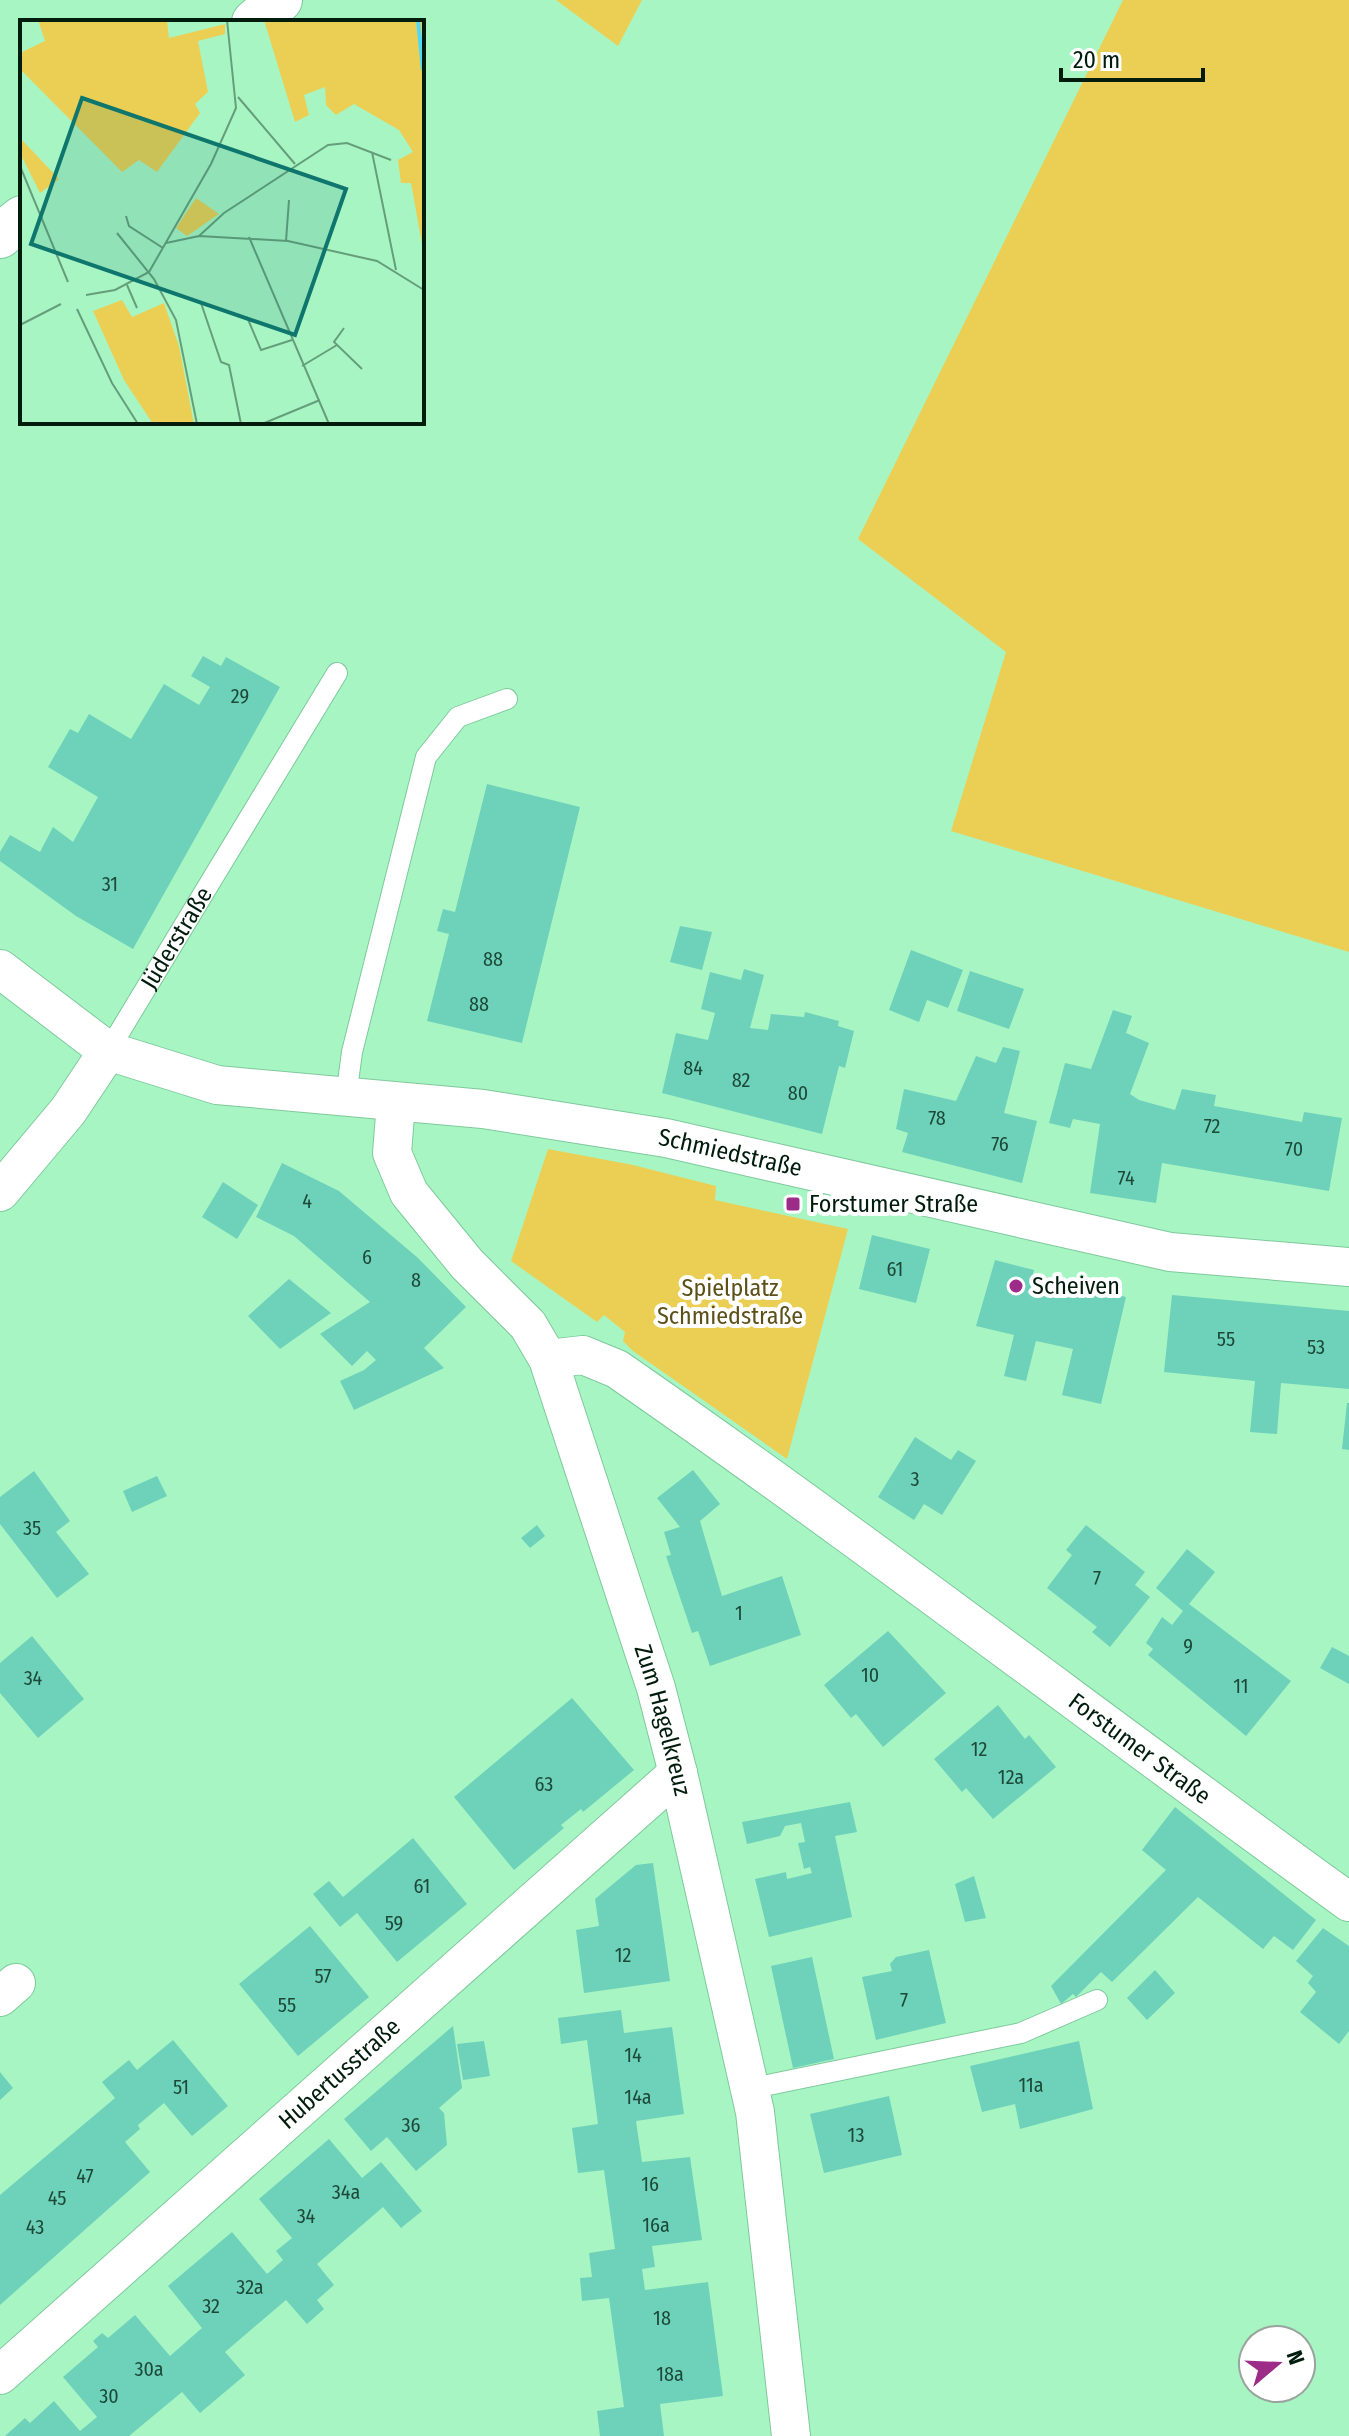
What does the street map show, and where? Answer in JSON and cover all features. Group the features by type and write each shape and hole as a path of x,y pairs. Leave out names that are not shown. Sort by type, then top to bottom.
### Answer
{"main road":[{"path":"256,20 280,0"},
{"path":"0,236 20,220"}],"street":[{"path":"0,969 108,1051"},
{"name":"Schmiedstraße","path":"108,1051 217,1085 483,1109 666,1138 1170,1252 1349,1267"},
{"name":"Jüderstraße","path":"0,1192 68,1111 108,1051"},
{"path":"396,1103 392,1153 409,1193 467,1264 528,1325 548,1359"},
{"name":"Forstumer Straße","path":"548,1359 583,1355 617,1369 807,1501 1089,1714 1349,1902"},
{"name":"Zum Hagelkreuz","path":"548,1359 656,1688 755,2112 791,2436"},
{"name":"Hubertusstraße","path":"0,2375 678,1773"}],"lane":[{"name":"Jüderstraße","path":"108,1051 337,673"},
{"path":"346,1097 352,1052 426,757 458,717 507,699"},
{"path":"749,2089 1021,2033 1097,2000"}],"green space":[{"path":"556,0 642,0 618,46"},
{"path":"1123,0 1349,0 1349,952 951,831 1006,652 858,539"},
{"name":"Spielplatz Schmiedstraße","path":"548,1149 633,1165 716,1186 715,1200 848,1229 787,1459 633,1351 623,1341 625,1332 604,1315 597,1322 511,1261"}],"building":[{"path":"203,656 221,666 226,657 280,687 133,949 76,916 0,861 0,852 10,835 40,852 53,827 73,842 98,797 48,767 70,729 78,733 89,714 131,739 164,684 199,705 210,687 191,676"},
{"path":"487,784 580,807 522,1043 427,1021 449,934 437,931 443,909 455,912"},
{"path":"680,926 712,932 702,970 670,962"},
{"path":"911,950 963,970 948,1008 927,1000 919,1022 889,1010"},
{"path":"744,969 764,975 750,1028 768,1030 771,1014 804,1017 805,1012 839,1021 838,1026 854,1031 845,1068 839,1066 822,1134 662,1093 676,1033 708,1040 715,1013 701,1009 710,972 741,980"},
{"path":"970,971 1024,989 1009,1029 957,1011"},
{"path":"1113,1010 1132,1016 1126,1033 1149,1043 1130,1094 1139,1100 1175,1110 1182,1089 1216,1095 1214,1106 1302,1122 1304,1112 1342,1118 1329,1191 1162,1163 1156,1203 1090,1193 1100,1124 1073,1119 1070,1128 1049,1123 1065,1063 1091,1069"},
{"path":"1003,1047 1020,1051 1004,1113 1037,1121 1022,1183 902,1152 908,1133 896,1129 904,1089 956,1101 976,1056 996,1063"},
{"path":"282,1163 339,1191 418,1258 466,1307 424,1348 444,1368 354,1410 340,1381 364,1370 376,1360 367,1351 352,1366 320,1334 370,1302 294,1236 256,1217"},
{"path":"223,1182 258,1205 237,1239 202,1217"},
{"path":"872,1235 930,1249 916,1303 859,1289"},
{"path":"995,1260 1034,1270 1033,1274 1126,1297 1101,1404 1062,1395 1073,1349 1036,1341 1026,1381 1004,1376 1014,1335 976,1326"},
{"path":"289,1279 331,1313 280,1349 248,1316"},
{"path":"1172,1295 1349,1311 1349,1389 1281,1383 1277,1434 1250,1432 1255,1381 1164,1372"},
{"path":"1349,1403 1349,1450 1342,1449"},
{"path":"915,1437 951,1460 958,1450 976,1461 942,1515 924,1504 914,1520 878,1497"},
{"path":"693,1470 720,1504 700,1521 722,1596 782,1576 801,1635 710,1666 698,1631 692,1633 666,1556 671,1555 664,1532 680,1527 657,1498"},
{"path":"34,1471 70,1521 56,1532 89,1574 57,1598 0,1524 0,1497"},
{"path":"157,1476 167,1496 132,1512 123,1491"},
{"path":"537,1525 545,1536 530,1548 521,1538"},
{"path":"1086,1525 1145,1572 1135,1585 1150,1597 1110,1647 1092,1632 1097,1627 1047,1588 1072,1555 1066,1550"},
{"path":"1187,1549 1215,1572 1189,1604 1291,1681 1246,1736 1148,1655 1153,1649 1146,1643 1162,1617 1172,1625 1183,1611 1156,1588"},
{"path":"888,1631 946,1693 883,1747 856,1714 851,1718 824,1685"},
{"path":"32,1636 84,1699 38,1738 0,1693 0,1663"},
{"path":"1332,1647 1349,1656 1349,1684 1320,1668"},
{"path":"572,1698 634,1770 583,1812 581,1809 561,1825 564,1828 514,1870 454,1797"},
{"path":"998,1705 1025,1739 1029,1735 1056,1767 993,1819 966,1788 962,1792 934,1759"},
{"path":"850,1802 857,1832 835,1836 852,1917 769,1937 755,1879 786,1872 787,1879 812,1873 810,1867 804,1869 798,1843 805,1842 801,1823 785,1826 780,1836 747,1844 742,1822"},
{"path":"1175,1807 1316,1920 1293,1950 1274,1936 1263,1949 1198,1897 1112,1982 1101,1972 1076,1997 1073,1994 1061,2004 1051,1986 1166,1870 1142,1850"},
{"path":"413,1838 467,1904 397,1962 357,1913 340,1927 313,1894 329,1881 343,1897"},
{"path":"653,1863 670,1981 584,1993 576,1930 599,1926 595,1899 636,1865"},
{"path":"974,1876 986,1918 965,1922 955,1884"},
{"path":"310,1926 369,1997 298,2056 239,1984"},
{"path":"1323,1928 1349,1946 1349,2031 1339,2044 1300,2012 1316,1992 1308,1983 1313,1976 1296,1961"},
{"path":"929,1950 946,2023 876,2040 862,1977 892,1971 890,1964 896,1957"},
{"path":"812,1957 834,2059 793,2068 771,1966"},
{"path":"1155,1970 1175,1993 1147,2020 1127,1998"},
{"path":"621,2010 624,2033 672,2027 684,2114 636,2121 642,2162 690,2157 702,2240 652,2246 655,2267 642,2269 645,2290 708,2282 723,2396 660,2404 664,2436 600,2436 597,2411 624,2407 609,2298 582,2301 580,2278 592,2277 589,2253 615,2249 604,2170 578,2173 572,2128 598,2124 587,2040 561,2044 558,2018"},
{"path":"453,2026 462,2088 439,2108 444,2113 447,2145 416,2171 387,2137 371,2151 344,2119"},
{"path":"173,2040 228,2106 192,2136 164,2103 138,2125 140,2129 125,2142 150,2172 0,2305 0,2195 115,2098 102,2082 129,2060 137,2070"},
{"path":"484,2041 490,2076 463,2080 457,2044"},
{"path":"1079,2041 1093,2109 1020,2129 1015,2104 982,2112 970,2066"},
{"path":"0,2072 13,2088 0,2100"},
{"path":"889,2096 902,2155 824,2173 810,2114"},
{"path":"329,2139 362,2178 381,2162 422,2211 401,2228 383,2207 317,2264 334,2285 317,2300 324,2309 307,2324 286,2300 225,2352 245,2375 200,2413 182,2392 129,2436 5,2436 25,2418 30,2423 54,2401 80,2431 97,2417 63,2377 98,2347 93,2341 102,2333 108,2338 135,2315 170,2356 202,2328 168,2286 232,2232 267,2274 283,2260 276,2251 292,2238 259,2199"}],"place":[{"name":"Forstumer Straße","path":"793,1204"},
{"name":"Scheiven","path":"1016,1286"}]}
